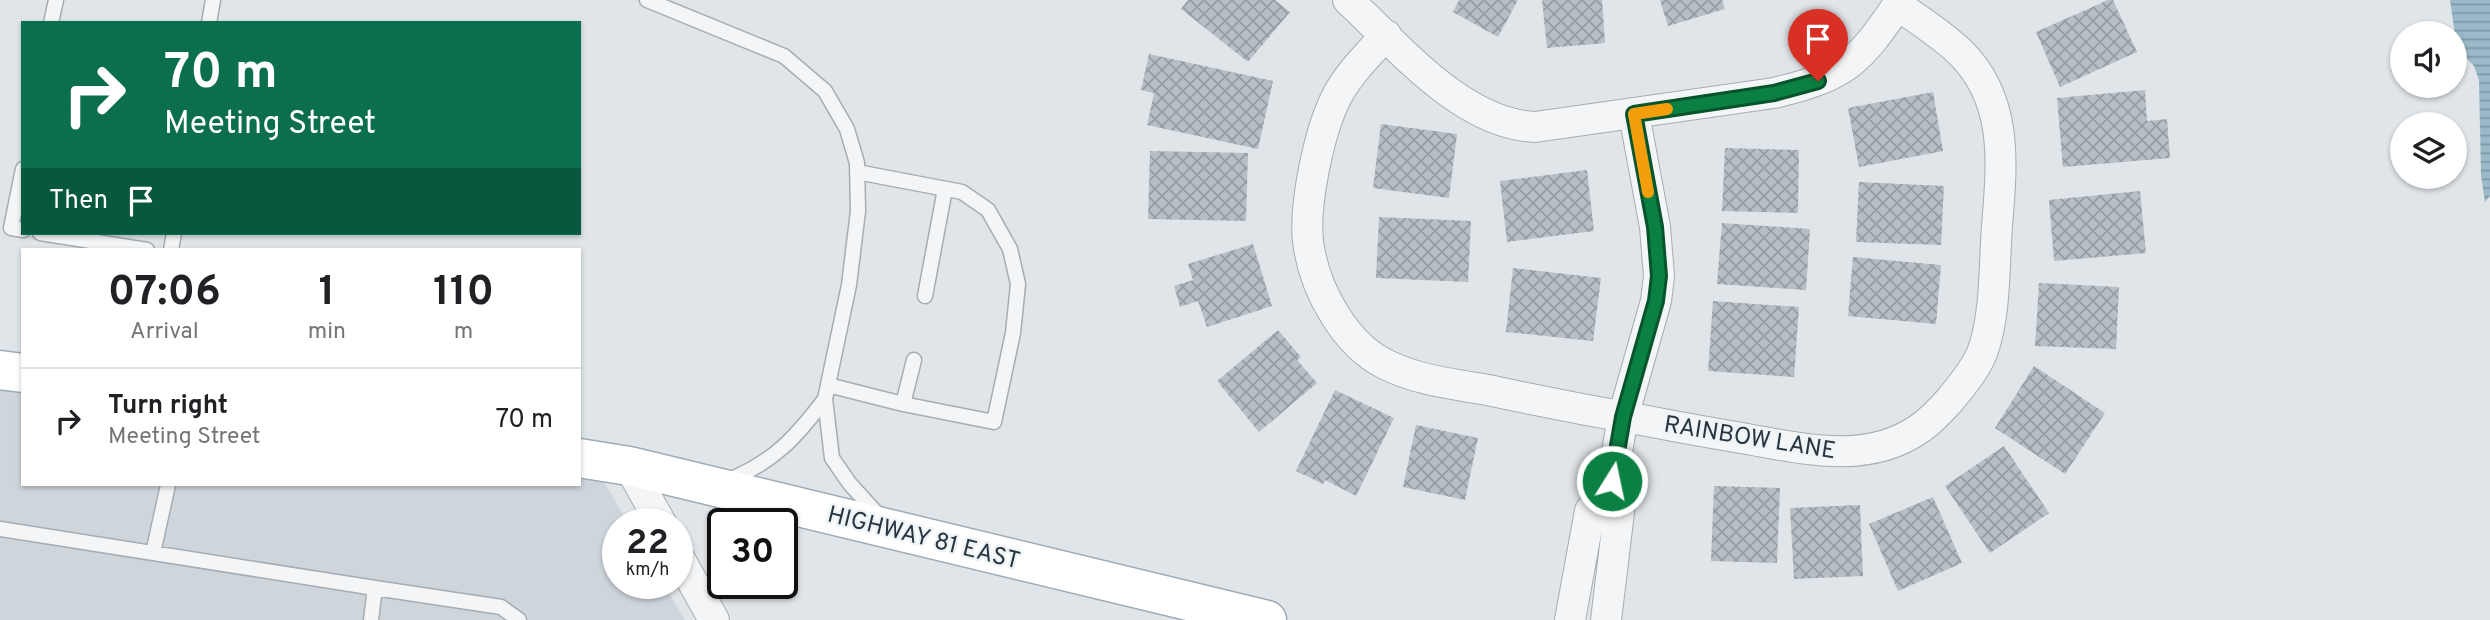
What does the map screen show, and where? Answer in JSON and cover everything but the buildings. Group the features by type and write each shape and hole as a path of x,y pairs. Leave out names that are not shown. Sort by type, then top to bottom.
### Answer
{"main road":[{"path":"0,370 21,373"},
{"name":"HIGHWAY 81 EAST","path":"581,458 629,466 1267,620"}],"street":[{"path":"1348,0 1449,93 1485,114 1527,127 1545,127 1774,93 1826,78 1860,55 1899,3"},
{"name":"RAINBOW LANE","path":"1386,35 1343,86 1330,111 1319,142 1308,213 1309,249 1320,284 1337,317 1370,355 1416,376 1623,417 1806,450 1861,451 1894,441 1919,429 1944,407 1974,368 1982,352 1990,320 2003,159 1999,128 1992,104 1971,64 1939,34 1899,3"},
{"path":"1606,620 1619,512 1612,481 1623,417 1656,301 1659,276 1655,227 1634,114"},
{"path":"629,466 653,508"},
{"path":"1570,620 1590,511 1612,481"},
{"path":"693,583 713,620"}],"lane":[{"path":"51,21 55,0"},
{"path":"209,21 213,0"},
{"path":"647,0 785,56 825,91 847,129 857,172 858,211 849,285 826,392 832,458 850,484 891,529"},
{"path":"826,392 994,422 1013,333 1018,284 1010,249 988,211 962,192 857,172"},
{"path":"17,229 21,189"},
{"path":"925,296 945,189"},
{"path":"53,235 134,248"},
{"path":"903,404 914,360"},
{"path":"714,487 769,460 799,434 826,392"},
{"path":"153,553 168,486"},
{"path":"0,529 501,607 519,620"},
{"path":"372,620 375,588"}],"shaded area":[{"path":"0,351 21,356 21,486 581,486 581,475 603,480 619,508 602,508 602,599 673,599 685,620 0,620"}],"water":[{"path":"2450,0 2490,0 2490,196 2485,202 2481,176 2479,80 2474,66 2467,59 2467,21 2453,21"}],"slow traffic":[{"path":"1648,192 1634,114 1667,109"}],"route":[{"path":"1612,481 1623,417 1656,301 1659,276 1655,227 1634,114 1774,93 1818,81"}]}
